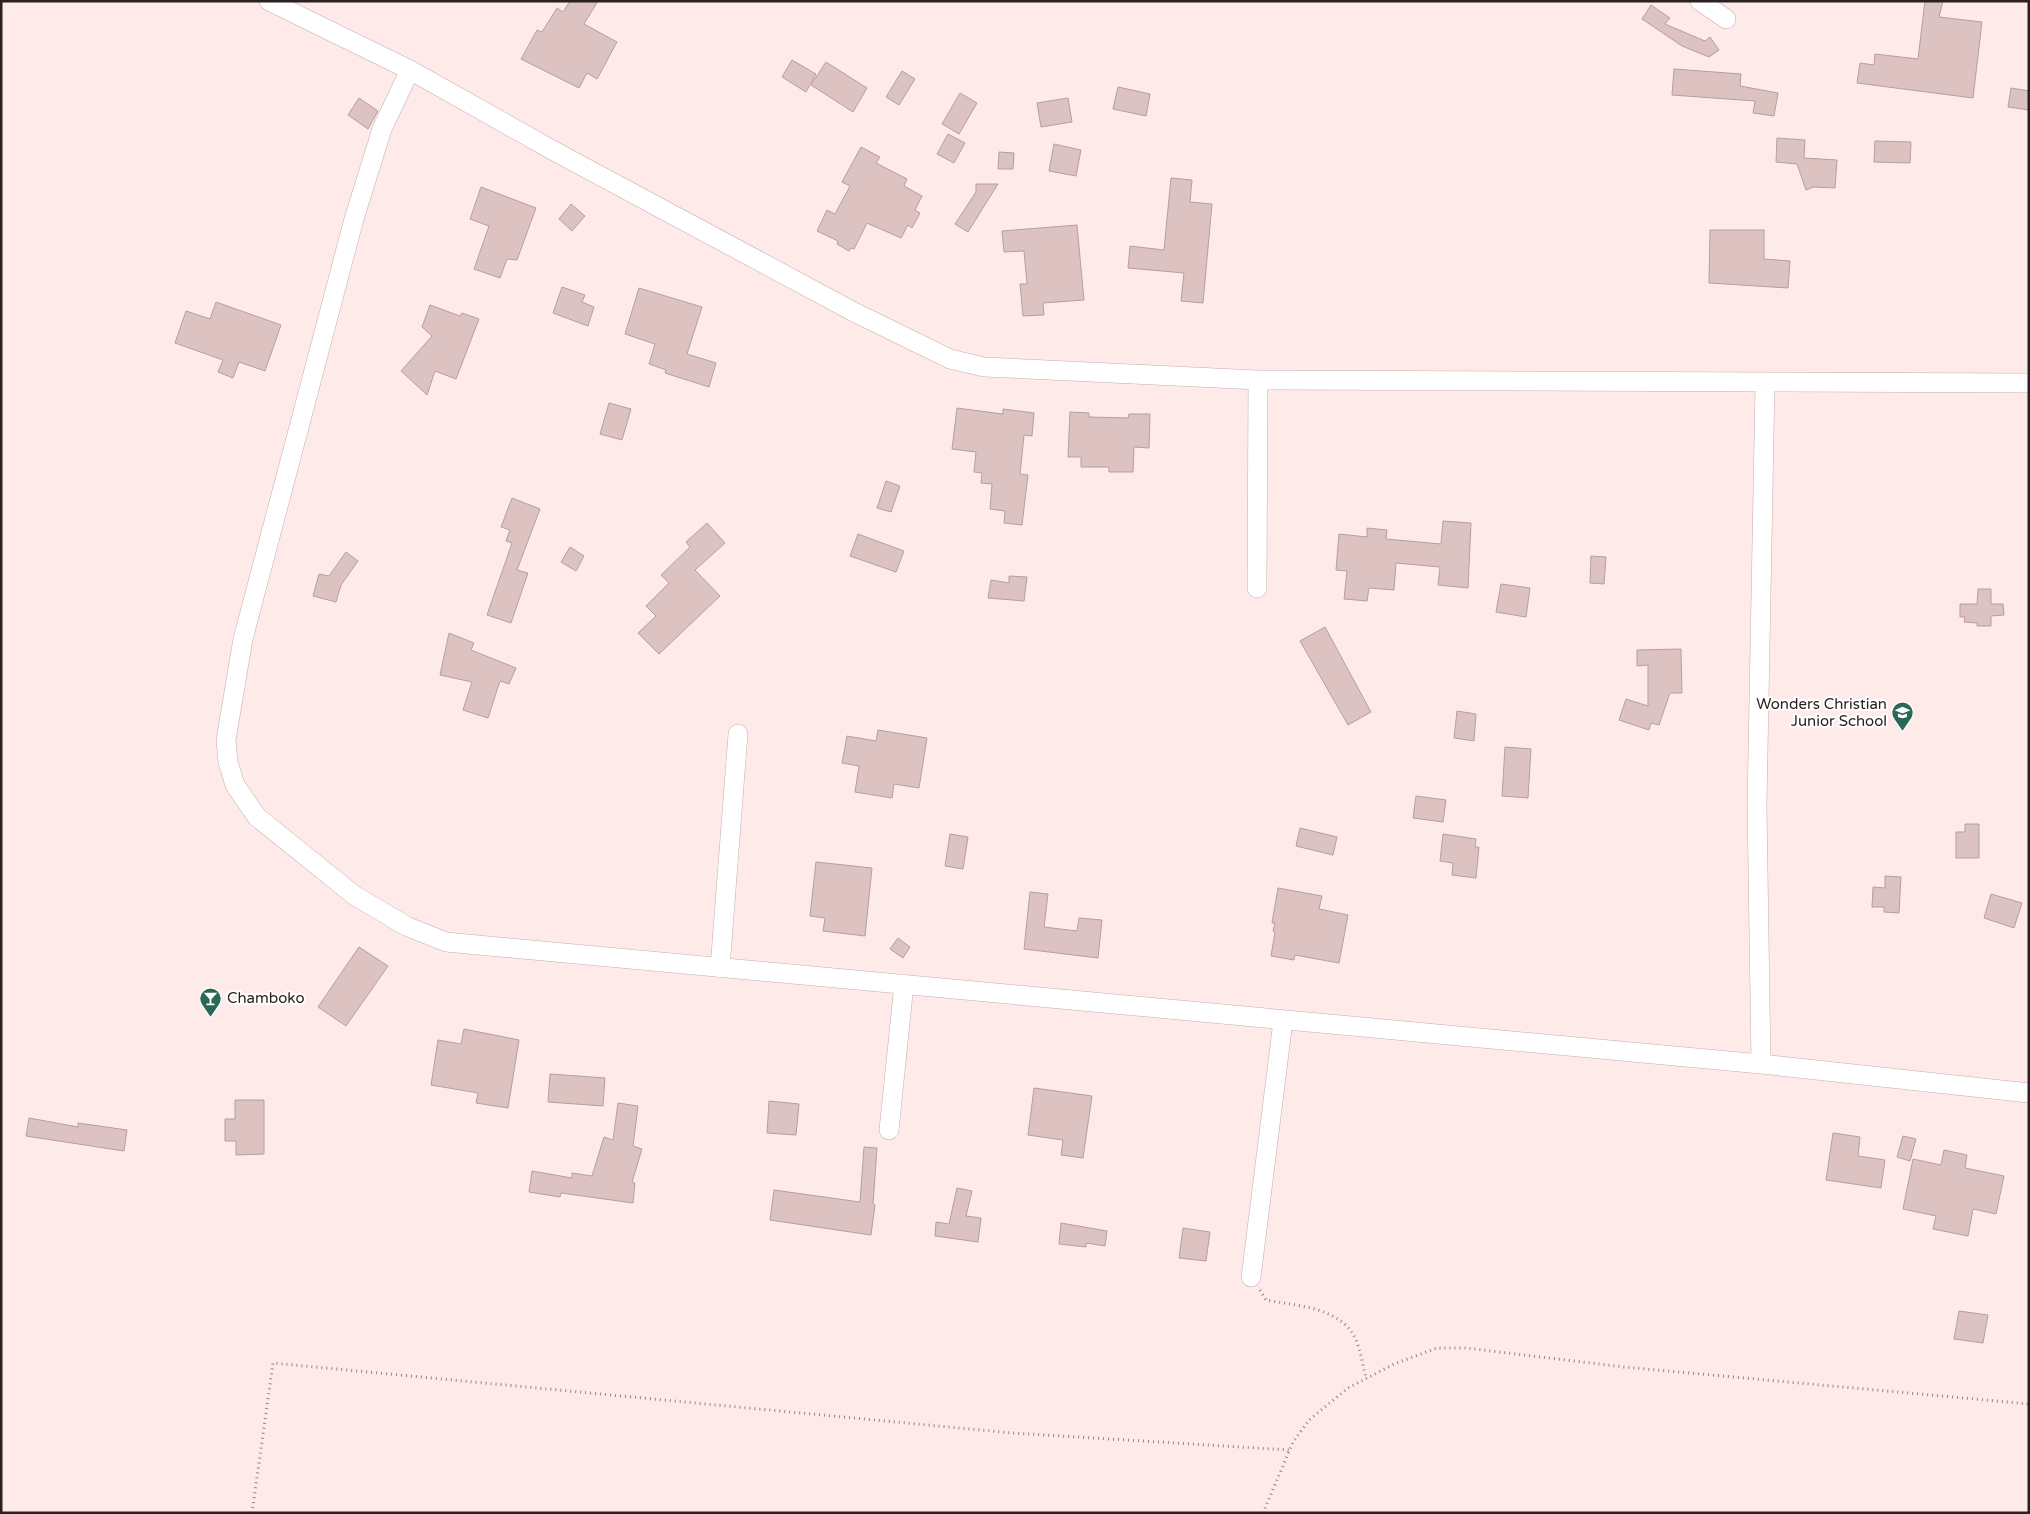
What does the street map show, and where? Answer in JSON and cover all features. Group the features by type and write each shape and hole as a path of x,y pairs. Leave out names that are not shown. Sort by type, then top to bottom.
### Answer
{"street":[{"path":"268,1 410,70 554,151 854,312 950,359 984,367 1258,380 1764,384 2029,383"},
{"path":"1700,1 1726,19"},
{"path":"410,70 382,129 354,219 243,639 226,740 228,762 233,777 257,817 354,895 406,926 446,942 1761,1064 2029,1093"},
{"path":"1258,380 1258,588"},
{"path":"1761,1064 1757,805 1764,384"},
{"path":"720,968 738,734"},
{"path":"889,1130 904,984"},
{"path":"1252,1277 1283,1021"}],"path":[{"path":"1252,1277 1266,1300 1304,1307 1337,1316 1355,1339 1366,1378"},
{"path":"1263,1513 1290,1450 1308,1420 1348,1388 1394,1364 1437,1348 1466,1348 1624,1367 2029,1404"},
{"path":"252,1513 273,1362 1012,1433 1290,1450"}],"building":[{"path":"570,1 598,1 584,24 617,42 597,79 587,73 579,88 521,59 537,30 542,32 557,8 563,12"},
{"path":"1925,1 1943,1 1939,17 1982,22 1973,98 1857,83 1860,63 1874,65 1875,54 1918,59"},
{"path":"1651,5 1670,18 1665,24 1705,41 1710,37 1719,50 1709,57 1682,46 1642,19"},
{"path":"792,60 816,74 806,92 782,77"},
{"path":"826,62 867,88 853,112 811,85"},
{"path":"1674,69 1741,74 1740,86 1778,93 1774,116 1753,113 1755,101 1672,95"},
{"path":"902,71 915,79 899,105 886,97"},
{"path":"1118,87 1150,94 1146,116 1113,109"},
{"path":"2011,88 2029,91 2029,110 2008,107"},
{"path":"960,93 977,103 959,134 942,124"},
{"path":"359,98 378,111 368,129 348,115"},
{"path":"1068,98 1072,122 1041,127 1037,103"},
{"path":"948,134 965,143 954,163 937,154"},
{"path":"1777,138 1805,140 1804,158 1837,160 1835,188 1814,187 1806,190 1797,164 1776,162"},
{"path":"1875,141 1911,142 1910,163 1874,162"},
{"path":"1054,144 1081,150 1076,176 1049,171"},
{"path":"861,147 880,157 876,163 907,179 904,186 922,196 915,210 920,213 912,228 908,225 901,238 867,223 854,249 851,248 849,251 837,244 838,241 817,231 827,210 835,214 850,186 842,182"},
{"path":"999,152 1014,153 1013,169 998,169"},
{"path":"1171,178 1192,180 1190,202 1212,204 1203,303 1181,301 1184,273 1128,268 1130,246 1164,250"},
{"path":"976,184 998,184 968,232 955,224 976,192"},
{"path":"481,187 536,208 517,260 507,259 500,278 474,269 489,226 470,219"},
{"path":"571,204 585,216 572,231 559,219"},
{"path":"1077,225 1084,300 1043,303 1044,315 1023,316 1020,284 1027,284 1024,251 1004,252 1002,231"},
{"path":"1710,230 1764,230 1764,259 1790,261 1788,288 1709,283"},
{"path":"562,287 585,295 582,302 594,307 588,326 553,313"},
{"path":"639,288 702,307 687,354 716,363 709,387 665,373 666,370 649,364 655,344 625,334"},
{"path":"216,302 281,325 265,371 239,362 233,378 218,372 223,360 175,343 186,311 210,319"},
{"path":"430,305 460,316 462,313 479,319 456,379 435,371 427,395 401,371 432,336 422,327"},
{"path":"609,403 631,409 622,440 600,434"},
{"path":"957,408 1003,414 1003,409 1034,413 1032,436 1024,435 1020,474 1028,475 1022,525 1004,523 1005,511 990,509 992,484 981,483 982,473 974,472 976,452 952,449"},
{"path":"1070,412 1089,413 1089,417 1128,418 1129,414 1150,414 1149,448 1134,447 1133,472 1109,472 1109,467 1081,467 1081,457 1068,457"},
{"path":"886,481 900,486 891,512 877,508"},
{"path":"512,498 540,509 517,570 528,573 511,623 487,615 512,543 506,541 510,530 501,527"},
{"path":"1443,521 1471,523 1468,588 1438,585 1440,567 1396,563 1394,590 1369,588 1367,601 1344,599 1347,571 1336,570 1339,534 1367,537 1367,528 1387,530 1386,539 1441,544"},
{"path":"707,523 725,543 695,570 720,596 659,654 638,633 656,616 646,606 669,583 661,575 690,547 686,542"},
{"path":"858,534 904,551 896,572 850,556"},
{"path":"570,547 584,556 576,571 561,562"},
{"path":"346,552 358,561 341,585 336,602 313,596 319,574 329,576"},
{"path":"1591,556 1606,557 1604,584 1590,583"},
{"path":"1009,576 1027,577 1024,601 988,598 991,580 1009,583"},
{"path":"1501,584 1530,588 1526,617 1496,612"},
{"path":"1978,589 1991,589 1991,604 2003,604 2004,615 1991,616 1991,626 1977,626 1977,623 1964,622 1965,617 1960,617 1960,604 1977,604"},
{"path":"1325,627 1371,712 1348,725 1300,641"},
{"path":"449,633 474,643 471,650 516,668 509,684 500,681 488,718 463,710 472,682 440,675"},
{"path":"1681,649 1682,693 1670,693 1659,725 1651,723 1649,730 1619,720 1626,699 1648,706 1648,665 1637,666 1637,650"},
{"path":"1457,711 1476,714 1474,741 1454,738"},
{"path":"878,730 927,738 919,788 894,784 892,798 855,792 859,766 842,763 847,736 876,741"},
{"path":"1505,747 1531,749 1528,798 1502,796"},
{"path":"1416,796 1446,800 1443,822 1413,818"},
{"path":"1965,824 1979,824 1979,858 1956,858 1956,832 1965,832"},
{"path":"1300,828 1337,837 1333,855 1296,846"},
{"path":"950,834 968,837 963,869 945,866"},
{"path":"1443,834 1476,839 1475,847 1479,847 1476,878 1452,875 1453,863 1440,861"},
{"path":"816,862 872,868 865,936 823,931 825,918 810,916"},
{"path":"1885,876 1901,877 1899,913 1884,912 1884,907 1872,907 1873,887 1885,888"},
{"path":"1278,888 1322,896 1319,909 1348,915 1339,963 1295,955 1294,960 1271,956 1275,932 1273,931 1275,923 1272,923"},
{"path":"1030,892 1048,894 1044,927 1077,931 1079,918 1102,920 1098,958 1024,949"},
{"path":"1991,894 2022,903 2014,928 1984,918"},
{"path":"898,938 910,947 903,958 890,949"},
{"path":"359,947 388,966 346,1026 318,1007"},
{"path":"464,1029 519,1040 508,1108 476,1103 478,1093 431,1085 438,1040 461,1044"},
{"path":"550,1074 605,1078 603,1106 548,1102"},
{"path":"1034,1088 1092,1096 1083,1158 1061,1155 1063,1140 1028,1135"},
{"path":"235,1100 264,1100 264,1154 236,1155 236,1141 225,1141 225,1119 235,1119"},
{"path":"769,1101 799,1104 796,1135 767,1133"},
{"path":"618,1103 638,1106 633,1146 642,1149 632,1182 635,1183 633,1203 561,1193 560,1197 529,1192 532,1171 572,1178 572,1173 592,1176 604,1137 613,1140"},
{"path":"29,1118 78,1127 78,1123 127,1130 124,1151 26,1136"},
{"path":"1833,1133 1860,1137 1858,1156 1885,1160 1881,1188 1826,1180"},
{"path":"1903,1136 1916,1139 1910,1161 1897,1157"},
{"path":"864,1147 877,1148 873,1204 875,1205 871,1235 770,1220 774,1190 860,1202"},
{"path":"1944,1150 1967,1155 1965,1168 2004,1176 1996,1214 1973,1209 1968,1236 1933,1229 1936,1216 1903,1209 1913,1159 1941,1165"},
{"path":"957,1188 972,1191 966,1216 981,1218 978,1242 935,1236 936,1222 949,1224"},
{"path":"1061,1223 1107,1231 1105,1246 1086,1243 1086,1247 1059,1244"},
{"path":"1183,1228 1210,1232 1206,1261 1179,1258"},
{"path":"1959,1311 1988,1315 1983,1343 1954,1339"}],"place":[{"name":"Wonders Christian Junior School","path":"1903,732"},
{"name":"Chamboko","path":"211,1017"}]}
